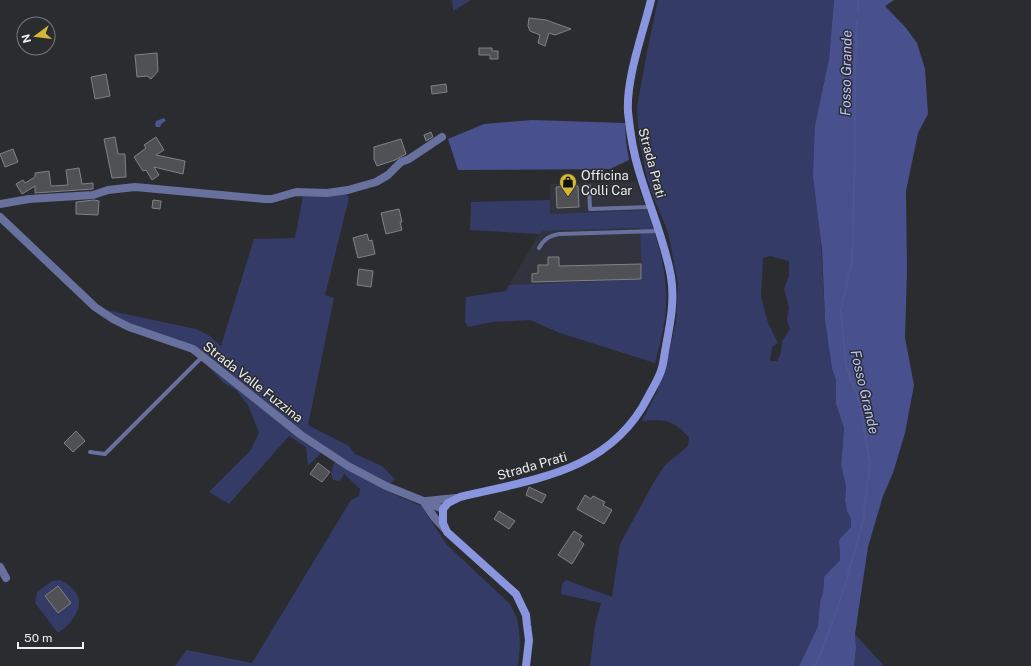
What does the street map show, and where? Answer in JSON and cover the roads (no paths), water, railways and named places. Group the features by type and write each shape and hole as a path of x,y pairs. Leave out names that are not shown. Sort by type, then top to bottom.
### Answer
{"street":[{"name":"Strada Prati","path":"443,509 448,503 460,498 548,476 597,455 620,437 640,413 661,372 673,310 672,278 659,231 639,170 631,138 628,110 630,80 651,0"},
{"path":"0,204 29,199 93,195 108,190 135,187 264,199 272,199 296,192 327,193 348,190 376,182 388,175 401,162 409,159 442,137"},
{"name":"Strada Valle Fuzzina","path":"0,217 95,307 113,319 129,327 193,350 203,356 301,435 348,466 386,486 443,509"},
{"name":"Strada Valle Fuzzina","path":"423,501 460,498"},
{"path":"423,501 427,504 434,517 453,538 516,594 526,615 528,625 529,640 526,666"},
{"path":"443,509 442,516 444,528"},
{"path":"0,567 6,578"}],"lane":[{"path":"589,186 590,209 651,207"},
{"path":"539,248 543,241 547,238 559,234 659,231"},
{"path":"90,452 105,454 203,356"}],"waterway":[{"name":"Fosso Grande","path":"858,0 858,12"},
{"name":"Fosso Grande","path":"815,666 824,646 845,586 863,521 870,463 860,403 846,366 841,310 852,261 857,20"}],"place":[{"name":"Officina Colli Car","path":"568,197"}]}
